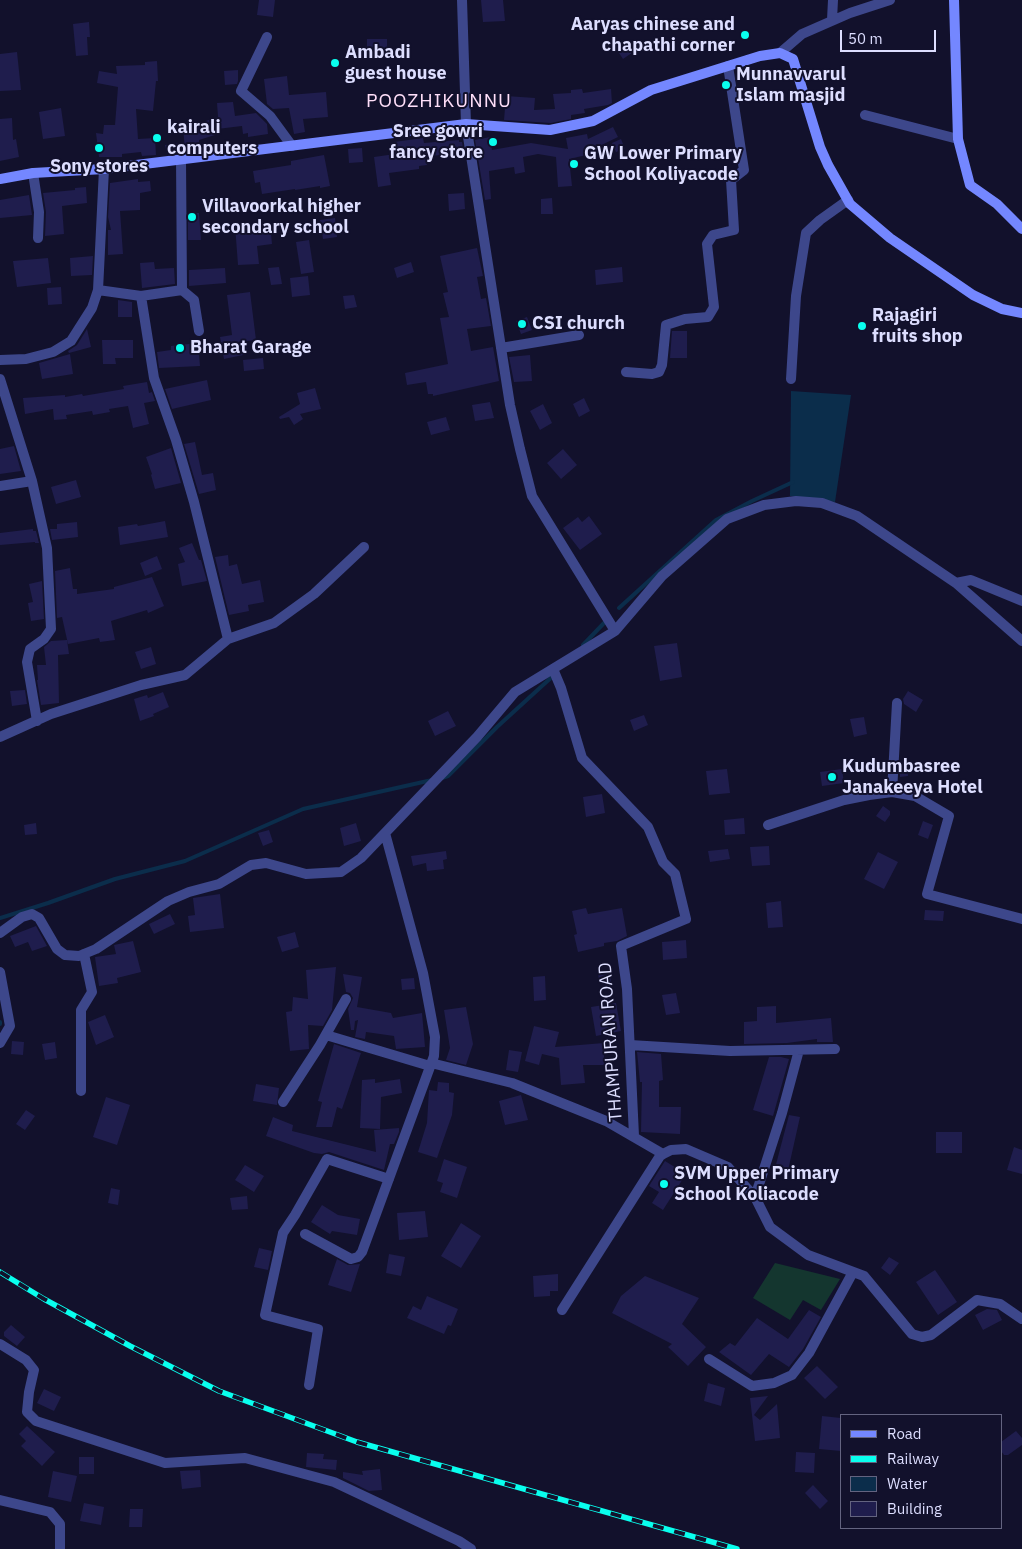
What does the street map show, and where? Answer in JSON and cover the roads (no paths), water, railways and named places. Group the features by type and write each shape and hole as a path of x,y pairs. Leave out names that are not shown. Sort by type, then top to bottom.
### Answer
{"main road":[{"path":"954,0 958,139 970,185 997,204 1022,228"},
{"path":"0,179 33,173 104,169 466,124 550,130 593,122 652,90 760,56 780,53 793,59 820,147 848,200 866,219 890,238 972,295 1002,309 1022,313"}],"street":[{"path":"462,0 466,124 510,405 532,496 615,631"},
{"path":"832,20 833,0"},
{"path":"780,53 802,34 832,20 890,0"},
{"path":"267,37 241,91 270,116 292,146"},
{"path":"626,372 652,374 659,372 662,365 666,325 685,319 708,316 714,307 707,244 713,236 734,230 731,180 744,170 728,66"},
{"path":"865,115 958,139"},
{"path":"181,159 182,290"},
{"path":"0,360 26,359 53,352 71,341 92,308 98,290 104,169"},
{"path":"33,173 39,212 38,238"},
{"path":"791,379 796,296 806,233 820,220 848,200"},
{"path":"98,290 141,296 182,290 194,300 199,331"},
{"path":"141,296 154,378 176,440 204,540 228,639"},
{"path":"501,348 579,335"},
{"path":"0,379 32,481 47,548 51,629 44,638 30,649 27,655 37,721"},
{"path":"0,486 32,481"},
{"path":"0,933 22,917 32,914 38,918 57,950 65,955 80,956 129,928 168,901 189,892 219,884 251,865 266,863 306,874 341,872 361,858 386,833 478,737 515,692 615,631 662,576 727,519 764,505 796,501 822,503 857,516 956,582 1022,641"},
{"path":"0,737 51,714 141,685 185,675 228,639 274,623 314,594 364,546"},
{"path":"956,582 972,580 1022,601"},
{"name":"THAMPURAN ROAD","path":"553,669 582,758 648,827 663,862 675,874 686,919 621,946 627,989 634,1136"},
{"path":"892,792 897,704"},
{"path":"768,825 844,800 892,792 915,796 948,816 927,894 1022,919"},
{"path":"305,1234 351,1259 358,1257 362,1252 434,1056 434,1037 423,973 386,833"},
{"path":"81,1091 81,1010 92,992 84,954"},
{"path":"0,972 10,1026 0,1043"},
{"path":"283,1102 326,1035 346,999"},
{"path":"326,1035 430,1064 512,1083 606,1121 663,1154"},
{"path":"630,1045 730,1050 835,1050"},
{"path":"755,1198 782,1113 799,1050"},
{"path":"562,1310 660,1156 671,1150 686,1149 728,1167 755,1198 770,1226 808,1255 864,1276 912,1334 922,1337 931,1335 977,1300 1000,1304 1022,1319"},
{"path":"309,1385 318,1329 265,1316 282,1233 296,1215 327,1159 389,1179"},
{"path":"709,1359 752,1386 774,1383 792,1375 809,1353 853,1272"},
{"path":"0,1344 26,1360 34,1370 27,1412 36,1421 165,1463 245,1458 334,1482 459,1541 471,1549"},
{"path":"0,1500 50,1512 60,1524 60,1549"}],"water":[{"path":"791,391 851,395 835,502 790,496"}],"waterway":[{"path":"619,608 716,520 793,482"},
{"path":"583,645 604,623"},
{"path":"442,778 448,776 497,727 554,675"},
{"path":"0,918 115,879 185,861 303,809 432,780"}],"railway":[{"path":"0,1272 44,1299 130,1346 219,1391 357,1442 737,1549"}],"place":[{"name":"Aaryas chinese and chapathi corner","path":"745,35"},
{"name":"Ambadi guest house","path":"335,63"},
{"name":"Munnavvarul Islam masjid","path":"726,85"},
{"name":"kairali computers","path":"157,138"},
{"name":"Sree gowri fancy store","path":"493,142"},
{"name":"Sony stores","path":"99,148"},
{"name":"GW Lower Primary School Koliyacode","path":"574,164"},
{"name":"Villavoorkal higher secondary school","path":"192,217"},
{"name":"CSI church","path":"522,324"},
{"name":"Rajagiri fruits shop","path":"862,326"},
{"name":"Bharat Garage","path":"180,348"},
{"name":"Kudumbasree Janakeeya Hotel","path":"832,777"},
{"name":"SVM Upper Primary School Koliacode","path":"664,1184"}],"district":[{"name":"POOZHIKUNNU","path":"439,102"}]}
